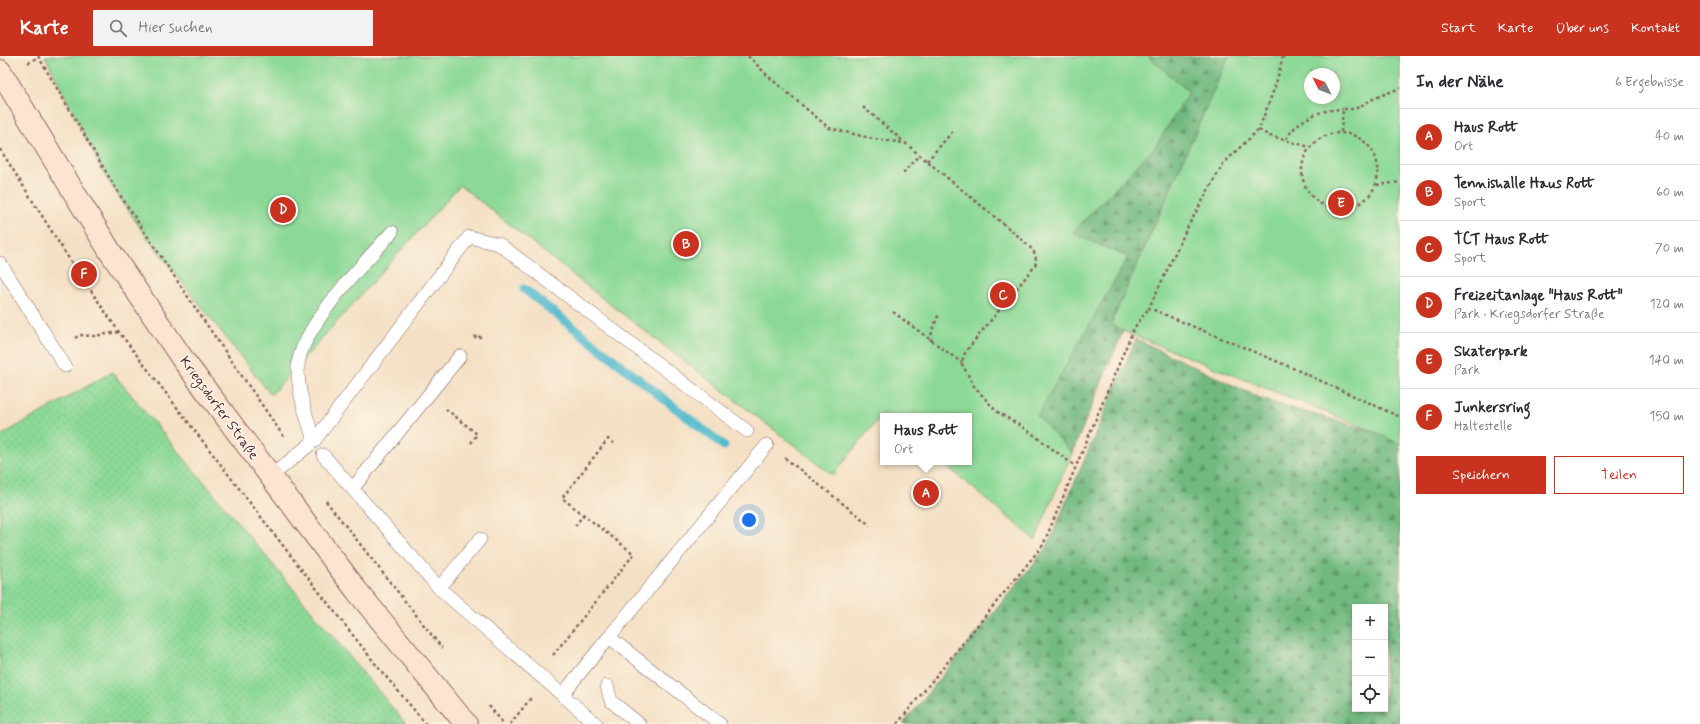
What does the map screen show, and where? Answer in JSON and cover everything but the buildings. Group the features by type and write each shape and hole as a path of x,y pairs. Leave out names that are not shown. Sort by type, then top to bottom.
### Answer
{"main road":[{"name":"Kriegsdorfer Straße","path":"0,71 111,253 184,361 357,592 466,724"}],"lane":[{"path":"314,441 299,386 298,365 303,344 315,324 346,283 392,232"},
{"path":"270,477 294,459 314,441 469,237 499,244 747,431"},
{"path":"0,262 65,366"},
{"path":"353,488 460,356"},
{"path":"562,695 768,445"},
{"path":"324,455 439,588 596,724"},
{"path":"439,588 480,539"},
{"path":"609,637 720,724"},
{"path":"607,686 611,701 639,724"}],"path":[{"path":"25,65 38,56 116,190 285,439 294,459"},
{"path":"748,56 769,77 829,128 874,139 905,143"},
{"path":"897,724 1043,545 1134,328 1148,308 1186,230 1223,164 1259,130 1276,84 1283,56"},
{"path":"1286,139 1292,129 1301,121 1327,110 1355,109 1375,98 1400,88"},
{"path":"863,107 1018,236 1035,252 1037,257 1035,266 1029,275 966,351 962,364"},
{"path":"1341,132 1343,109"},
{"path":"1259,130 1270,136 1286,139 1310,147"},
{"path":"927,161 953,131"},
{"path":"1341,132 1359,137 1372,149 1379,167 1377,185 1370,196 1359,205 1347,210 1333,210 1320,205 1310,196 1304,185 1301,171 1303,158 1310,147 1324,136 1341,132"},
{"path":"0,149 66,254 119,332 377,666 426,724"},
{"path":"903,173 919,155"},
{"path":"1377,185 1400,182"},
{"path":"1148,308 1296,369 1400,417"},
{"path":"893,312 962,364 974,386 996,411 1030,432 1075,466"},
{"path":"931,341 932,330 939,314"},
{"path":"56,351 80,335 94,336 119,332"},
{"path":"429,395 477,434 471,443"},
{"path":"510,724 542,678 634,554 562,498 608,439 616,445"},
{"path":"768,445 870,525"},
{"path":"322,496 447,654"},
{"path":"575,526 584,514"},
{"path":"485,700 504,724"}],"green space":[{"path":"45,56 1148,56 1189,92 1155,147 1072,233 1128,257 1037,416 1072,453 1035,540 946,465 972,465 972,413 880,413 880,417 833,475 607,302 460,185 271,395 145,235 104,174"},
{"path":"1148,56 1229,56 1111,323 1123,331 1072,453 1037,416 1128,257 1072,233 1155,147 1189,92"},
{"path":"1229,56 1400,56 1400,444 1373,431 1123,331 1111,324"},
{"path":"1136,339 1264,400 1373,431 1400,444 1400,724 903,724 1047,547"},
{"path":"112,372 406,724 0,724 0,436"}],"waterway":[{"path":"524,289 724,446"}],"place":[{"name":"Skaterpark","path":"1341,203"},
{"name":"Freizeitanlage \"Haus Rott\"","path":"283,210"},
{"name":"Tennishalle Haus Rott","path":"686,244"},
{"name":"Junkersring","path":"84,274"},
{"name":"TCT Haus Rott","path":"1003,295"},
{"name":"Haus Rott","path":"926,493"}]}
